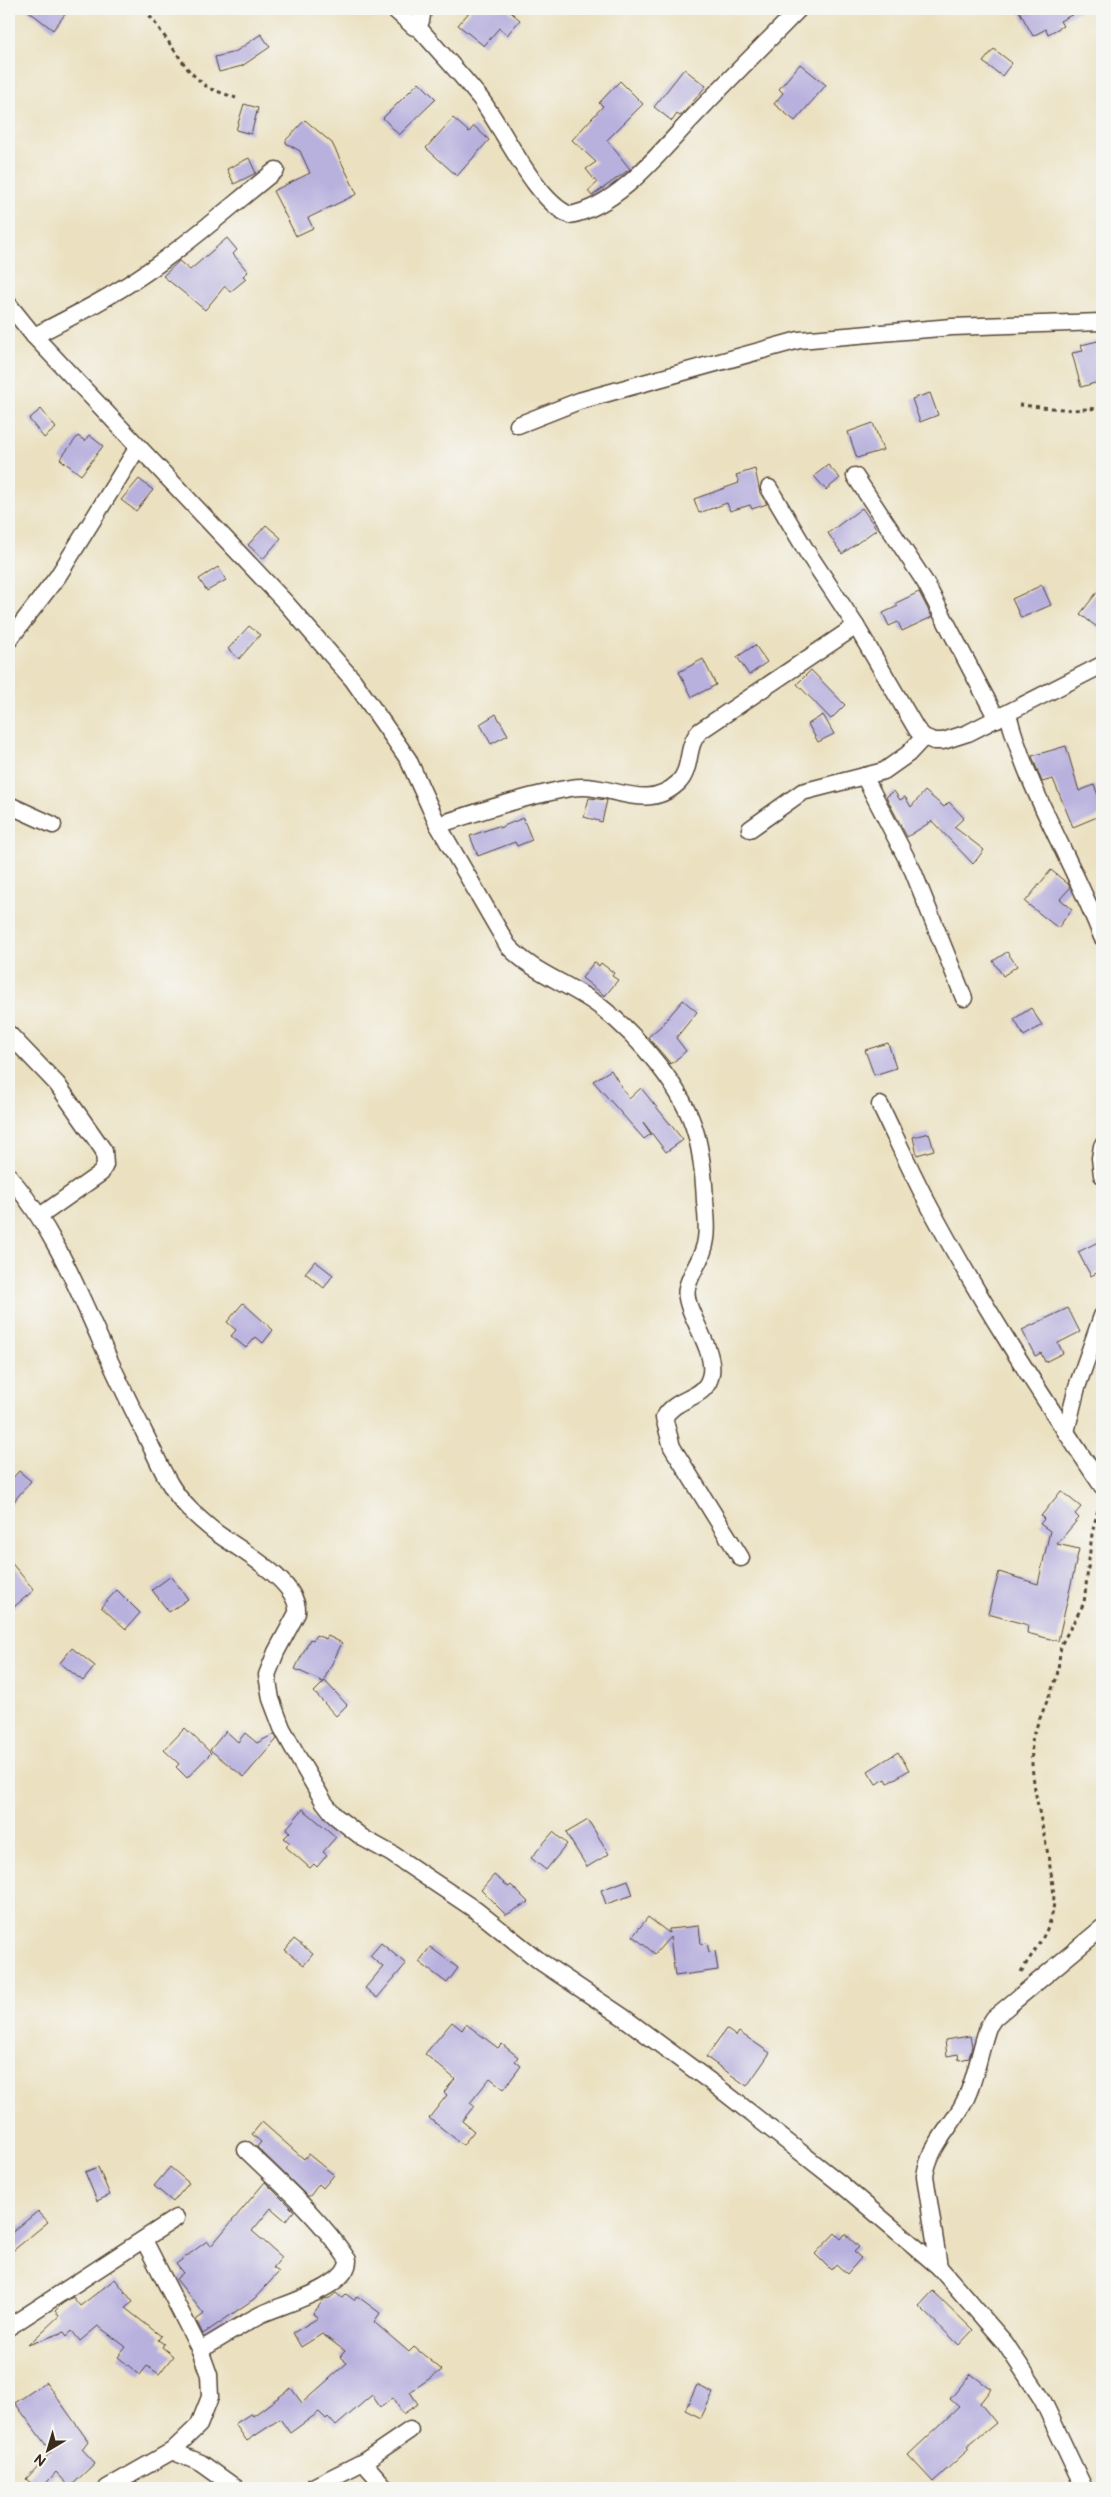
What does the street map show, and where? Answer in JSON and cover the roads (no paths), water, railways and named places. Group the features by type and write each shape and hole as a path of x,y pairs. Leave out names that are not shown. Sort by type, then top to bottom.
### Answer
{"street":[{"path":"394,9 410,24 417,26 481,99 537,185 554,206 570,215 586,212 610,198 642,171 799,9"},
{"path":"417,26 421,21 423,9"},
{"path":"34,336 96,304 142,276 182,247 276,170"},
{"path":"9,304 34,336 286,603 353,680 408,759 438,825 508,946 522,961 577,991 603,1008 633,1037 657,1065 684,1103 696,1132 701,1154 706,1238 702,1258 686,1288 686,1303 702,1337 711,1373 700,1394 676,1404 664,1418 672,1447 741,1558"},
{"path":"518,425 579,401 799,340 952,327 1102,322"},
{"path":"9,640 58,576 138,447"},
{"path":"855,476 926,582 1002,717 1029,779 1087,898 1102,937"},
{"path":"770,488 807,552 856,626 913,722 924,737 944,741 968,733 1102,665"},
{"path":"438,825 484,809 566,789 583,787 608,790 639,798 664,791 678,783 683,776 688,766 691,744 700,731 856,626"},
{"path":"750,829 802,792 825,784 884,771 894,765 924,737"},
{"path":"864,776 912,871 964,998"},
{"path":"9,805 53,825"},
{"path":"9,1034 57,1084 104,1151 105,1165 101,1173 40,1216"},
{"path":"880,1106 925,1198 955,1250 1029,1374 1102,1486"},
{"path":"1102,1146 1100,1158 1102,1175"},
{"path":"9,1176 40,1216 76,1283 99,1338 170,1485 190,1511 264,1566 293,1595 297,1613 276,1652 267,1675 271,1699 282,1728 324,1802 335,1816 363,1838 392,1854 469,1906 541,1962 623,2017 715,2085 841,2184 939,2267 1005,2343 1042,2399 1084,2488"},
{"path":"1066,1432 1077,1387 1102,1316"},
{"path":"939,2267 925,2176 927,2161 937,2141 961,2108 968,2092 988,2027 1001,2011 1102,1928"},
{"path":"200,2350 260,2315 319,2292 339,2277 348,2265 348,2260 328,2233 293,2194 246,2150"},
{"path":"9,2328 176,2218"},
{"path":"107,2488 172,2451 199,2425 208,2405 209,2375 200,2350 144,2240"},
{"path":"311,2488 363,2462 410,2430"},
{"path":"172,2451 201,2463 236,2488"},
{"path":"363,2462 386,2488"}]}
